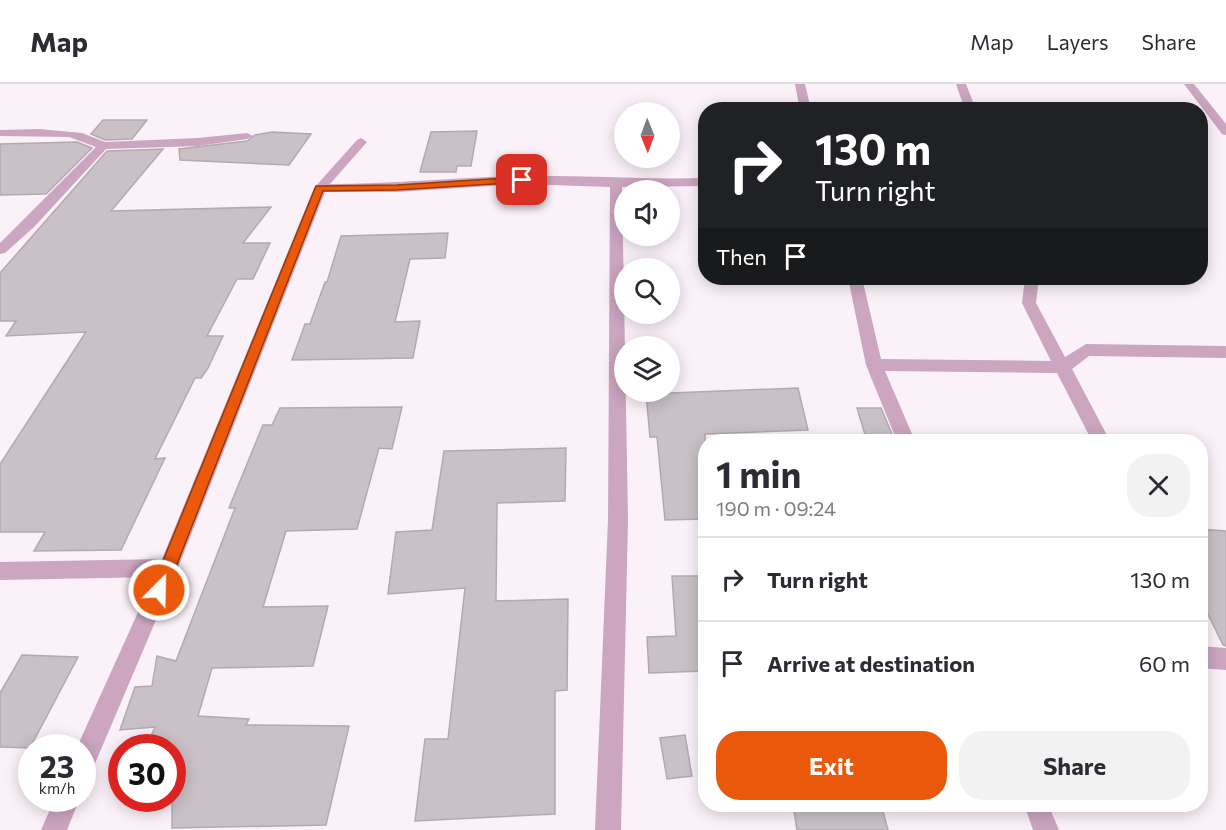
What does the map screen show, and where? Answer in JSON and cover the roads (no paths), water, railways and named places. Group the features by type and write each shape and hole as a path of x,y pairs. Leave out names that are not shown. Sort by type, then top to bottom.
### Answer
{"street":[{"path":"800,84 804,102"},
{"path":"961,84 967,102"},
{"path":"1188,84 1202,102"},
{"path":"1208,109 1226,132"},
{"path":"0,133 74,135 96,140 103,146 198,142 247,136"},
{"path":"95,734 168,568 320,188 361,142"},
{"path":"0,250 29,224 103,146"},
{"path":"320,188 397,188 522,180 614,184"},
{"path":"680,183 698,182"},
{"path":"608,830 618,520 616,246"},
{"path":"857,285 874,365 903,434"},
{"path":"1031,285 1029,303 1097,434"},
{"path":"874,365 1064,368 1086,350 1226,352"},
{"path":"0,571 168,568"},
{"path":"1208,658 1226,659"},
{"path":"54,830 62,812"},
{"path":"1039,812 1046,830"}]}
